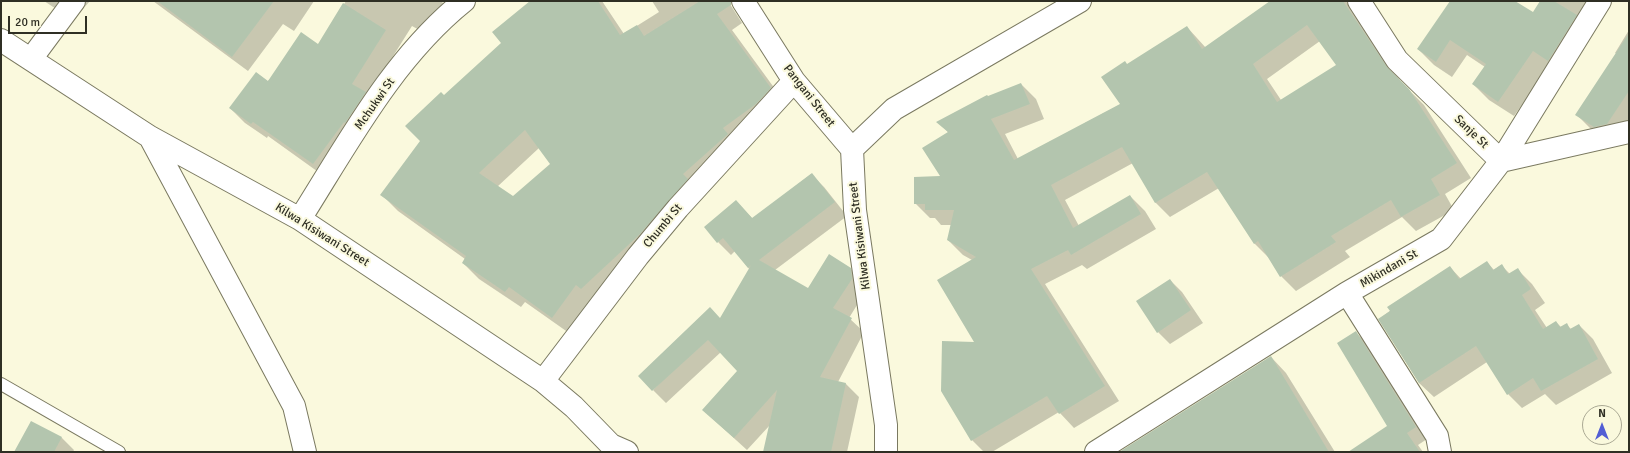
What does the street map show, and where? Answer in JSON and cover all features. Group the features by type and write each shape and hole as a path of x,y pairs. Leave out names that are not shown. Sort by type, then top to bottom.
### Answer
{"street":[{"path":"31,58 74,1"},
{"name":"Mchukwi St","path":"300,219 370,110 416,48 464,1"},
{"name":"Pangani Street","path":"743,1 794,81 852,149"},
{"path":"852,149 894,109 1080,1"},
{"name":"Sanje St","path":"1359,1 1397,60 1501,161"},
{"name":"Mikindani St","path":"1096,452 1348,293 1441,239 1501,161 1600,1"},
{"name":"Kilwa Kisiwani Street","path":"1,40 31,58 150,137 300,219 543,381 574,407 616,450"},
{"name":"Chumbi St","path":"543,381 638,256 678,208 794,81"},
{"path":"1501,161 1629,132"},
{"path":"150,137 294,406 305,452"},
{"name":"Kilwa Kisiwani Street","path":"852,149 855,210 886,426 886,452"},
{"path":"1348,293 1437,436 1440,452"}],"lane":[{"path":"1,384 118,452"}],"building":[{"path":"157,1 274,1 232,57"},
{"path":"530,1 598,1 620,35 637,25 644,36 700,1 731,1 731,5 717,14 771,88 756,104 723,128 728,134 683,174 688,179 639,235 581,289 576,285 552,318 509,287 505,292 462,263 466,256 380,195 420,141 405,126 441,92 444,95 501,43 492,32","holes":["525,130 550,164 513,196 479,173"]},
{"path":"1270,1 1343,1 1387,67 1409,89 1457,163 1431,179 1440,195 1401,217 1391,200 1331,236 1336,242 1280,277 1258,241 1254,244 1207,172 1155,203 1122,147 1051,185 1073,228 1130,195 1141,214 1071,255 1068,250 1031,269 1105,386 1059,414 1047,396 971,441 941,391 942,341 974,342 937,280 976,257 947,240 954,210 925,210 925,204 914,204 914,177 940,176 922,148 948,132 936,122 987,95 988,96 1021,83 1030,104 991,119 1014,160 1120,104 1101,77 1125,61 1127,64 1187,26 1202,49","holes":["1307,25 1336,65 1277,102 1253,64"]},
{"path":"1450,1 1515,1 1533,12 1540,1 1554,1 1577,15 1548,61 1533,51 1498,102 1472,84 1486,64 1450,40 1436,62 1417,49"},
{"path":"343,3 386,30 352,84 366,92 345,123 344,122 313,164 253,122 251,124 229,108 256,72 268,81 301,32 318,44"},
{"path":"1629,33 1629,91 1607,124 1594,127 1575,115"},
{"path":"812,173 835,202 759,260 808,288 829,254 851,268 852,279 833,308 852,318 820,377 846,383 831,452 763,452 777,390 734,438 702,410 737,371 708,340 652,391 638,376 710,307 720,318 751,265 748,268 723,238 717,243 704,227 736,200 752,218"},
{"path":"1487,261 1493,270 1502,264 1508,274 1518,268 1531,289 1522,295 1543,329 1556,321 1560,327 1567,323 1570,329 1579,324 1598,359 1541,391 1533,378 1507,395 1476,346 1419,383 1378,319 1390,311 1387,307 1450,266 1459,279"},
{"path":"1170,279 1191,310 1157,333 1136,301"},
{"path":"1356,331 1416,427 1407,433 1420,452 1348,452 1387,426 1337,343"},
{"path":"1271,356 1329,452 1119,452"},
{"path":"31,421 62,437 54,452 14,452"}]}
